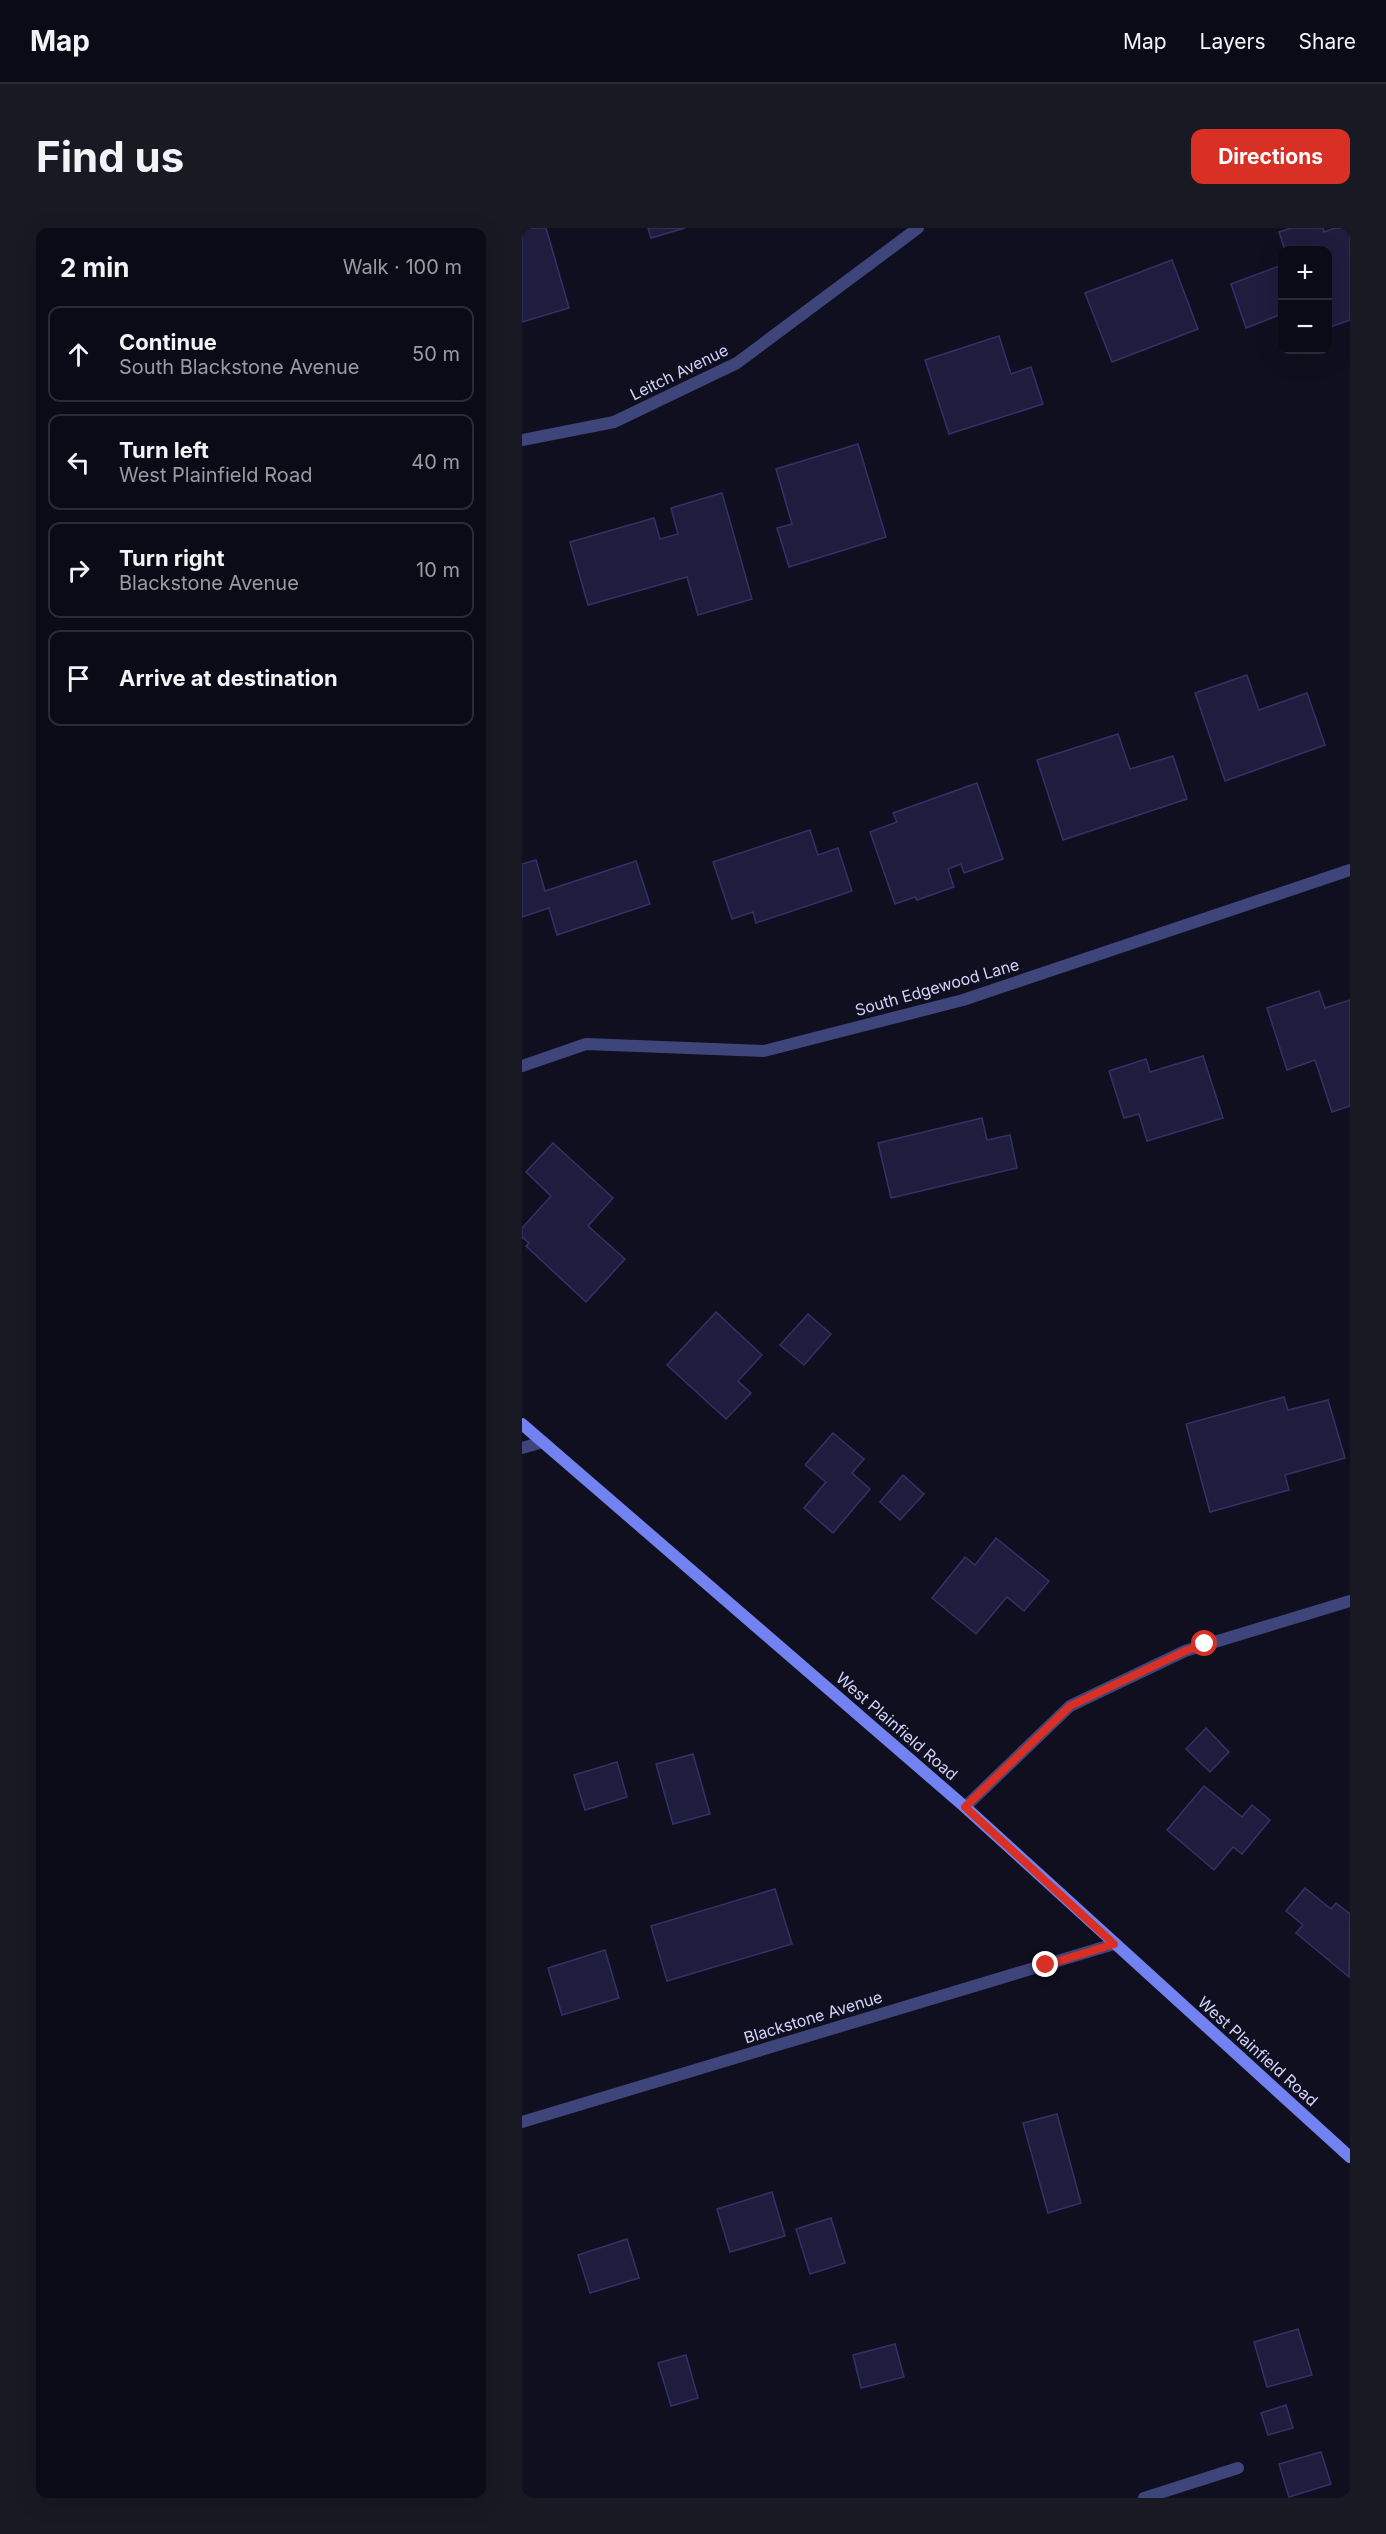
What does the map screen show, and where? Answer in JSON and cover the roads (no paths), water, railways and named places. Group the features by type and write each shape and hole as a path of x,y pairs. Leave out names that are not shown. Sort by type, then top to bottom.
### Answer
{"main road":[{"name":"West Plainfield Road","path":"522,1424 965,1807 1350,2157"}],"street":[{"name":"Leitch Avenue","path":"522,440 614,422 737,363 918,228"},
{"name":"South Edgewood Lane","path":"522,1066 586,1044 764,1051 963,1000 1350,870"},
{"path":"522,1448 543,1442"},
{"path":"965,1807 1070,1706 1185,1651 1350,1601"},
{"name":"Blackstone Avenue","path":"522,2122 1114,1944"},
{"path":"1144,2498 1238,2468"}]}
